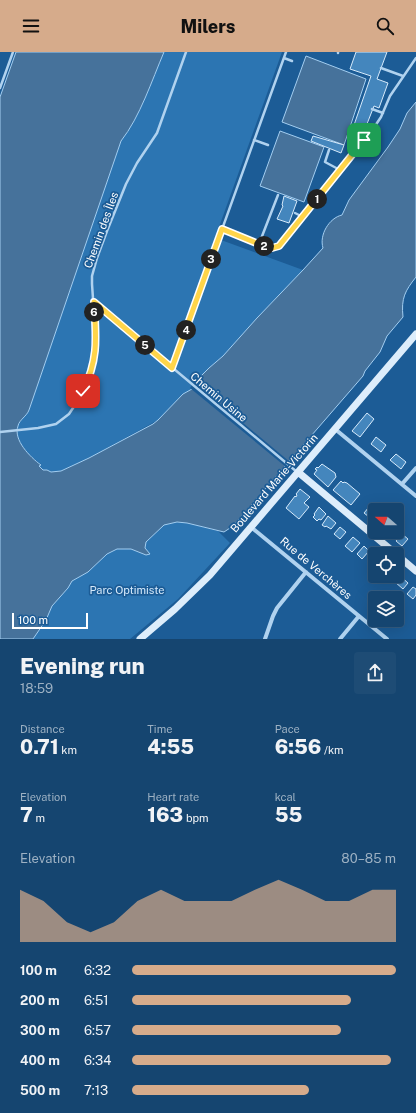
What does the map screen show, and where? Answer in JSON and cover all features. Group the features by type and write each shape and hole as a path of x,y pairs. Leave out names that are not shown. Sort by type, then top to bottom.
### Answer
{"street":[{"name":"Boulevard Marie-Victorin","path":"142,639 171,614 195,590 251,527 416,334"},
{"path":"335,429 416,496"},
{"path":"402,484 416,468"},
{"path":"298,472 388,547"},
{"name":"Rue de Verchères","path":"251,527 387,639"},
{"path":"404,561 416,571"},
{"path":"265,639 272,616 306,572"},
{"path":"340,639 359,616"}],"lane":[{"path":"0,88 13,52"},
{"name":"Chemin des Îles","path":"0,432 18,431 56,424 69,414 77,403 88,380 93,365 96,346 92,276 106,231 130,176 157,133 186,52"},
{"path":"172,368 286,52"},
{"path":"284,58 292,61"},
{"path":"222,229 272,248 279,246 375,126 383,113 390,96 416,58"},
{"path":"381,68 403,76"},
{"path":"372,109 383,113"},
{"path":"352,155 354,142 359,127"},
{"path":"254,140 268,145"},
{"path":"330,150 325,162 340,170"},
{"path":"259,244 278,195"},
{"path":"295,213 303,217"},
{"name":"Chemin Usine","path":"94,302 298,472"}],"green space":[{"path":"164,52 282,52 174,352 180,354 221,240 303,270 223,356 200,377 192,389 183,394 158,420 89,458 61,471 51,472 43,470 39,466 41,464 28,453 20,442 17,431 18,426 29,410 121,141 140,110"},
{"name":"Parc Optimiste","path":"177,522 218,531 230,543 178,599 130,639 33,639 46,620 52,606 68,588 72,581 88,572 107,554 117,549 131,549 146,555 149,554 145,548 146,542 164,525"}],"shaded area":[{"path":"16,52 164,52 140,110 121,141 29,410 18,426 18,437 24,448 32,458 41,465 39,466 43,470 51,472 61,471 89,458 153,424 183,394 192,389 200,377 223,356 323,248 322,238 329,223 342,215 349,200 388,147 400,129 407,113 416,102 416,277 409,286 403,300 403,317 387,336 380,352 365,371 363,376 233,526 224,532 177,522 164,525 146,542 145,548 150,554 146,555 131,549 117,549 107,554 88,572 72,581 68,588 52,606 46,620 33,639 0,639 0,97"},
{"path":"306,56 366,79 344,145 282,122"},
{"path":"280,131 324,147 304,202 260,186"}],"pier":[{"path":"194,382 290,462 286,467 190,388"}],"building":[{"path":"356,52 387,52 377,79 388,83 379,108 374,106 365,129 354,125 371,76 350,69"},
{"path":"313,136 344,145 341,153 311,141"},
{"path":"284,196 297,201 289,223 277,219 283,206"},
{"path":"367,413 374,419 360,437 352,431"},
{"path":"376,437 386,445 381,452 371,444"},
{"path":"396,454 406,462 401,469 390,460"},
{"path":"322,464 335,473 336,477 328,487 314,474 317,470 315,469"},
{"path":"341,481 343,483 347,483 360,494 351,505 333,490"},
{"path":"300,489 310,497 304,503 309,507 299,519 286,508 295,496 296,497 296,494"},
{"path":"319,507 326,514 321,520 319,519 317,521 313,517"},
{"path":"368,508 368,516 364,513"},
{"path":"328,516 336,523 331,529 322,525"},
{"path":"340,527 346,532 340,539 334,534"},
{"path":"404,536 408,539 402,546 396,541 398,539 404,539"},
{"path":"353,537 360,543 352,552 345,546"},
{"path":"364,546 368,550 362,559 357,554"},
{"path":"404,580 408,583 403,589 396,583 404,583"},
{"path":"413,587 416,589 416,595 413,599 407,594"}],"route":[{"path":"83,391 93,365 96,346 94,302 172,368 222,229 266,247 272,248 279,246 364,140"}]}
